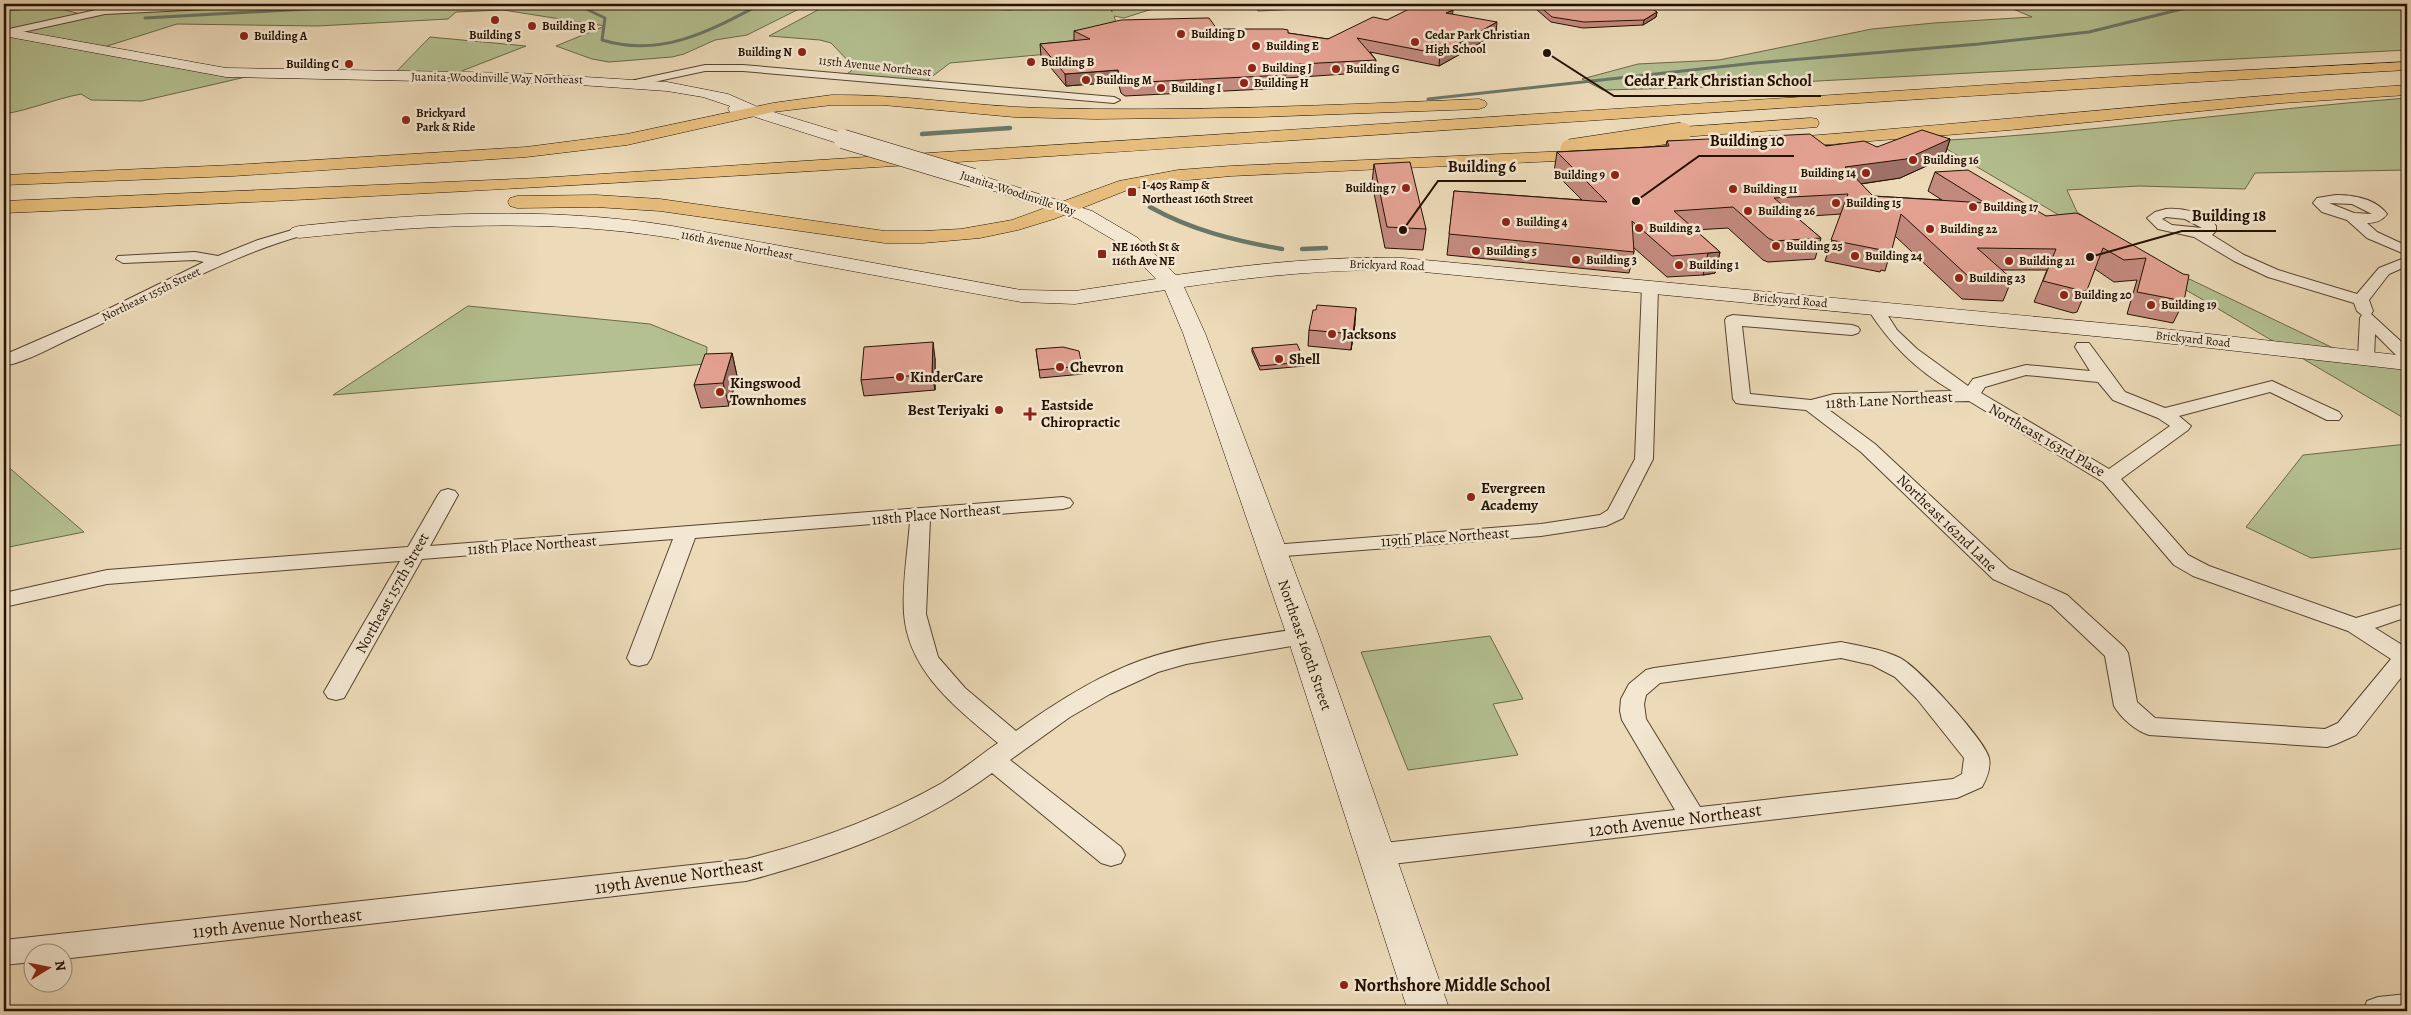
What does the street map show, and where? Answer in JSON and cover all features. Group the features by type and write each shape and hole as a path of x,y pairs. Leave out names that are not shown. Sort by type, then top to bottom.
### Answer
{"highway":[{"path":"4,188 307,178 553,166 2160,66 2407,54"},
{"path":"5,209 2108,75 2407,60"},
{"path":"5,209 559,182 2113,82 2407,66"},
{"path":"5,209 599,187 2025,91 2407,71"},
{"path":"2136,96 2272,82 2396,74 2407,71"},
{"path":"830,172 1122,160 1679,144 1882,129 2070,112 2407,90"},
{"path":"1571,101 1670,97"},
{"path":"4,180 88,178 442,159 545,150 642,137 754,111 802,103 849,100 1033,113 1157,115 1492,104"},
{"path":"1768,144 2001,126 2276,100"},
{"path":"1928,116 1985,112"},
{"path":"1463,160 1547,152 1682,132 1823,122"},
{"path":"5,209 596,201 660,205 885,237 914,238 993,231 1035,219 1124,186 1174,176 1231,171 1672,151"}],"main road":[{"name":"Juanita-Woodinville Way Northeast","path":"6,32 236,73 360,77 540,76 635,83 695,92 740,103 754,111 843,139"},
{"path":"477,65 476,70 540,76"},
{"name":"Juanita-Woodinville Way Northeast","path":"236,73 244,78 299,81 531,82 622,88 676,97 720,108 754,111"},
{"path":"360,77 421,81 540,76"},
{"name":"Juanita-Woodinville Way","path":"843,139 1085,215 1131,242 1172,283"},
{"name":"116th Avenue Northeast","path":"299,232 502,219 596,222 668,232 822,262 872,268 1013,295 1074,298 1126,292 1172,283"},
{"name":"Brickyard Road","path":"1172,283 1260,270 1372,263 1875,308 2407,363"},
{"name":"Northeast 160th Street","path":"1172,283 1194,334 1303,636 1375,855 1429,1011"}],"street":[{"path":"6,32 104,11 248,4"},
{"name":"115th Avenue Northeast","path":"635,83 705,68 743,68 1114,100"},
{"path":"2352,217 2372,235 2407,251"},
{"name":"Northeast 155th Street","path":"4,360 56,339 268,239 299,232"},
{"path":"2198,233 2244,261 2280,277 2313,289 2360,300"},
{"path":"123,259 195,256 218,261"},
{"path":"2360,300 2384,270 2407,261"},
{"name":"119th Place Northeast","path":"1272,551 1370,542 1427,541 1541,530 1606,520 1616,514 1644,459 1650,287"},
{"path":"2360,300 2368,318 2407,356"},
{"name":"Northeast 163rd Place","path":"1875,308 1891,333 1911,353 1970,396 2110,478 2182,560 2201,571 2356,626 2406,657"},
{"path":"2366,358 2368,318"},
{"name":"118th Lane Northeast","path":"1852,330 1733,320 1742,399 1811,405 1834,399 1970,396 1979,383 2026,370 2104,377"},
{"path":"2083,347 2119,396 2164,414 2182,426 2110,478"},
{"path":"2164,414 2272,386 2333,416"},
{"name":"Northeast 162nd Lane","path":"1811,405 1868,448 2001,574 2059,600 2116,653 2126,706 2149,726 2327,738 2348,729 2406,657"},
{"name":"Northeast 157th Street","path":"336,692 448,495"},
{"name":"118th Place Northeast","path":"4,600 108,577 920,516 1063,503"},
{"path":"920,516 915,614 927,659 957,694 1014,743"},
{"path":"639,658 686,533"},
{"path":"2356,626 2407,610"},
{"name":"119th Avenue Northeast","path":"4,953 746,870 790,859 870,830 952,790 994,761 1014,743 1070,706 1102,688 1150,666 1186,656 1303,636"},
{"name":"120th Avenue Northeast","path":"1375,855 1957,788 1973,780 1977,768 1976,756 1918,685 1893,665 1869,656 1841,650 1654,676 1634,692 1631,702 1634,720 1693,818"},
{"path":"994,761 1111,855"},
{"path":"2378,1011 2407,1008"}],"green space":[{"path":"247,4 809,4 747,35 715,40 684,54 672,57 609,62 592,59 556,46 605,26 503,10 456,12 448,19 317,26 177,24 104,47 250,76 142,101 91,100 81,94 4,114 4,80 8,78 4,76 4,11 54,7 84,15 124,9"},
{"path":"829,4 1109,4 1112,12 1111,4 1200,4 1149,10 1124,18 1114,16 1118,30 1056,44 1070,52 950,63 921,85 843,77 855,68 831,43 820,40 769,36"},
{"path":"1253,4 1353,4 1356,6 1258,11"},
{"path":"2001,4 2407,4 2407,50 1685,88 1603,90 1582,79 1638,64 1719,60 1872,29 2032,17"},
{"path":"430,37 526,46 454,74 394,74"},
{"path":"2407,98 2407,170 2255,173 2245,189 2139,186 2067,190 2077,212 2156,263 2352,357 2407,363 2407,420 1933,141 2052,133"},
{"path":"468,306 650,324 707,347 706,364 333,395"},
{"path":"2407,444 2407,548 2311,558 2246,527 2303,455"},
{"path":"6,465 84,532 4,548 4,466"},
{"path":"1490,636 1523,699 1493,704 1518,755 1408,770 1361,652"}],"building":[{"path":"1419,4 1453,10 1446,13 1497,22 1440,54 1357,38 1376,60 1282,65 1286,75 1124,83 1118,70 1065,74 1040,44 1090,39 1074,31 1121,20 1205,18 1209,18 1217,29 1283,29 1288,30 1288,33 1328,39 1373,17 1387,20"},
{"path":"1645,4 1657,12 1644,20 1584,22 1552,17 1538,5"},
{"path":"1922,130 1950,139 1906,159 1845,167 1873,196 1985,203 1935,172 1968,170 2046,216 2076,213 2081,215 2183,274 2189,275 2184,301 2137,292 2146,258 2124,260 2103,248 2087,290 2083,291 2043,281 2056,249 1977,248 2012,279 1970,278 1901,214 1892,249 1887,251 1831,240 1848,194 1774,198 1821,238 1774,241 1768,238 1733,207 1674,211 1720,252 1672,256 1632,221 1634,252 1449,234 1454,191 1607,202 1557,152 1669,146 1667,141 1810,134 1826,146 1864,141 1877,147"},
{"path":"1410,162 1426,229 1387,227 1374,164"},
{"path":"1317,305 1356,308 1353,334 1309,330 1313,310 1316,310"},
{"path":"933,342 932,374 861,380 864,347"},
{"name":"Shell","path":"1297,344 1305,362 1260,366 1252,348"},
{"path":"1063,347 1079,351 1082,366 1039,370 1036,349"},
{"path":"732,353 723,383 694,385 705,354"}],"waterway":[{"path":"145,18 342,7 455,4"},
{"path":"561,4 580,6 605,18 602,40 624,45 645,46 665,44 704,32 761,4"},
{"path":"900,4 1009,9 1074,4"},
{"path":"1428,99 1755,63 1979,44 2089,32 2202,4"},
{"path":"922,134 1010,128"},
{"path":"1150,207 1181,222 1214,234 1282,249"},
{"path":"1302,249 1326,248"}],"place":[{"name":"Building S","path":"495,20"},
{"name":"Building R","path":"532,26"},
{"name":"Building D","path":"1181,34"},
{"name":"Building A","path":"244,36"},
{"name":"Cedar Park Christian High School","path":"1415,42"},
{"name":"Building E","path":"1256,46"},
{"name":"Building N","path":"802,52"},
{"name":"Cedar Park Christian School","path":"1547,53"},
{"name":"Building B","path":"1031,62"},
{"name":"Building C","path":"349,64"},
{"name":"Building J","path":"1252,68"},
{"name":"Building G","path":"1336,69"},
{"name":"Building M","path":"1086,80"},
{"name":"Building H","path":"1244,83"},
{"name":"Building I","path":"1161,88"},
{"name":"Brickyard Park & Ride","path":"406,120"},
{"name":"Building 16","path":"1913,160"},
{"name":"Building 14","path":"1866,173"},
{"name":"Building 9","path":"1615,175"},
{"name":"Building 7","path":"1406,188"},
{"name":"Building 11","path":"1733,189"},
{"name":"I-405 Ramp & Northeast 160th Street","path":"1132,192"},
{"name":"Building 10","path":"1636,201"},
{"name":"Building 15","path":"1836,203"},
{"name":"Building 17","path":"1973,207"},
{"name":"Building 26","path":"1748,211"},
{"name":"Building 4","path":"1506,222"},
{"name":"Building 2","path":"1639,228"},
{"name":"Building 22","path":"1930,229"},
{"name":"Building 6","path":"1403,230"},
{"name":"Building 25","path":"1776,246"},
{"name":"Building 5","path":"1476,251"},
{"name":"NE 160th St & 116th Ave NE","path":"1102,254"},
{"name":"Building 24","path":"1855,256"},
{"name":"Building 18","path":"2090,257"},
{"name":"Building 3","path":"1576,260"},
{"name":"Building 21","path":"2009,261"},
{"name":"Building 1","path":"1679,265"},
{"name":"Building 23","path":"1959,278"},
{"name":"Building 20","path":"2064,295"},
{"name":"Building 19","path":"2151,305"},
{"name":"Jacksons","path":"1332,334"},
{"name":"Shell","path":"1279,359"},
{"name":"Chevron","path":"1060,367"},
{"name":"KinderCare","path":"900,377"},
{"name":"Kingswood Townhomes","path":"720,392"},
{"name":"Best Teriyaki","path":"999,410"},
{"name":"Eastside Chiropractic","path":"1030,414"},
{"name":"Evergreen Academy","path":"1471,497"},
{"name":"Northshore Middle School","path":"1344,985"}]}
